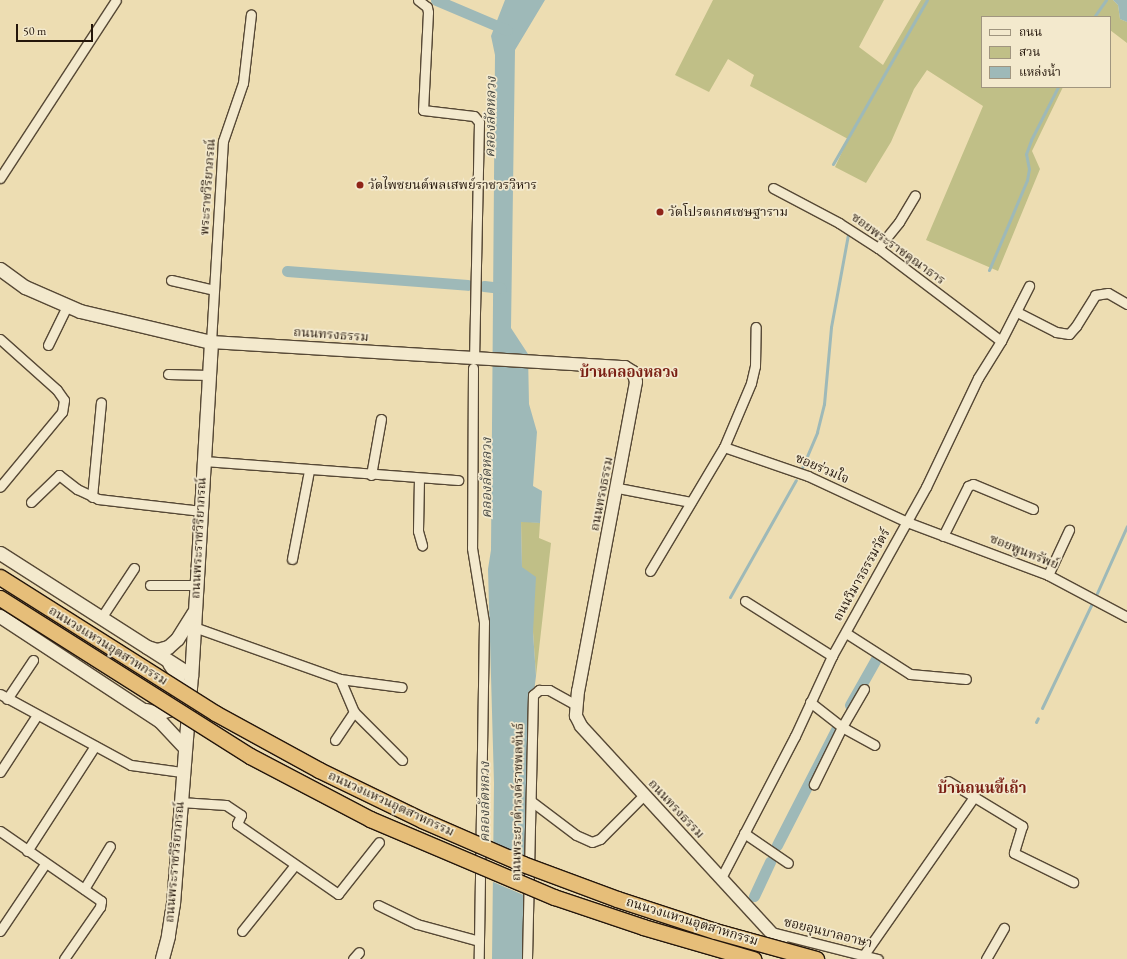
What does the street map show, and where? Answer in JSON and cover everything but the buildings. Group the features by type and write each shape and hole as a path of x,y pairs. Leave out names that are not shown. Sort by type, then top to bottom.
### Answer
{"main road":[{"path":"0,269 25,287 67,306 211,342"},
{"name":"ถนนพระราชวิริยาภรณ์","path":"162,959 168,936 173,903 182,772 191,675 211,342"},
{"name":"ถนนวงแหวนอุตสาหกรรม","path":"0,553 191,675"},
{"name":"ถนนวงแหวนอุตสาหกรรม","path":"0,577 215,713 319,770 422,820 523,864 617,899 715,931 816,959"},
{"name":"ถนนวงแหวนอุตสาหกรรม","path":"0,598 250,756 370,820 554,897 642,927 753,959"},
{"path":"147,647 157,650 168,647 177,639 195,608"},
{"path":"0,616 160,721 184,747"},
{"path":"111,689 147,711 158,713 168,710 179,694 177,675 167,660"}],"street":[{"path":"0,178 116,0"},
{"path":"418,0 427,7 428,12 423,110 474,116 479,122 472,548 484,622 479,959"},
{"name":"พระราชวิริยาภรณ์","path":"211,342 223,141 243,83 251,14"},
{"name":"ซอยพระราชคุณาธาร","path":"773,188 840,223 878,248 1001,341"},
{"path":"878,248 899,222 915,195"},
{"path":"171,280 214,290"},
{"name":"ถนนวิมารธรรมวัตร์","path":"721,878 832,656 926,487 978,378 1001,341 1029,286"},
{"path":"1017,312 1056,332 1069,334 1076,326 1095,295 1108,293 1127,304"},
{"path":"48,345 67,306"},
{"path":"650,571 724,447 751,383 755,366 756,327"},
{"path":"0,339 57,390 64,400 62,412 0,487"},
{"name":"ถนนทรงธรรม","path":"211,342 475,360 624,368 633,372 636,382 618,488 576,705 576,716 581,726 795,959"},
{"path":"168,374 209,375"},
{"path":"92,497 101,402"},
{"path":"371,475 381,419"},
{"name":"ซอยร่วมใจ","path":"724,447 808,476 907,522"},
{"path":"204,461 309,471 458,480"},
{"path":"292,559 309,471"},
{"path":"31,502 59,475 92,497 201,511"},
{"path":"419,478 418,531 422,545"},
{"path":"943,536 968,486 973,484 1033,509"},
{"path":"618,488 691,502"},
{"name":"ซอยพูนทรัพย์","path":"907,522 1048,575 1127,617"},
{"path":"1048,575 1069,530"},
{"path":"101,618 134,568"},
{"path":"150,584 197,586"},
{"path":"744,601 832,656"},
{"path":"194,627 340,679 401,687"},
{"path":"846,633 910,674 966,679"},
{"path":"33,660 4,697 131,765 182,772"},
{"path":"340,679 354,712 402,760"},
{"path":"814,784 842,727 864,689"},
{"name":"ถนนพระยาดำรงค์ราชพลขันธ์","path":"528,959 533,695 539,690 549,690 576,705"},
{"path":"810,702 842,727 874,745"},
{"path":"335,740 354,712"},
{"path":"0,772 37,715"},
{"path":"27,851 95,746"},
{"path":"948,781 1023,828 1014,853 1073,882"},
{"path":"531,801 576,835 592,842 600,839 644,795"},
{"path":"863,956 974,797"},
{"path":"180,802 226,805 240,815 237,824 294,866 338,894 379,842"},
{"path":"0,831 102,903 64,959"},
{"path":"744,833 788,863"},
{"path":"84,889 110,846"},
{"path":"0,931 4,917 45,864"},
{"path":"242,931 294,866"},
{"path":"378,905 417,924 479,941"},
{"path":"986,959 1004,928"},
{"name":"ซอยอุนบาลอาษา","path":"771,932 878,959"}],"green space":[{"path":"713,0 884,0 859,47 883,65 921,0 1113,0 1118,5 1120,19 1127,22 1127,43 1111,31 1111,16 981,16 981,88 1063,88 1032,151 1040,169 998,271 926,240 983,106 927,70 914,89 891,142 866,183 835,167 848,139 750,86 754,75 728,59 709,92 675,75"},
{"path":"521,521 540,523 539,538 551,543 536,676 533,632 522,567"}],"water":[{"path":"505,0 545,0 515,50 511,328 528,354 529,404 537,432 533,486 542,491 540,523 521,522 522,567 536,577 533,632 536,676 528,739 524,959 492,959 494,783 488,569 491,550 495,55 491,36"},
{"path":"1113,0 1127,0 1127,22 1120,19 1118,5"}],"pier":[{"path":"491,842 528,858 528,897 491,881"}],"waterway":[{"path":"436,0 507,30"},
{"path":"833,164 927,0"},
{"path":"1095,16 1106,0"},
{"path":"989,270 1027,180 1029,169 1026,154 1031,140 1057,88"},
{"path":"802,468 817,432 824,404 831,327 848,234"},
{"path":"287,271 467,285"},
{"path":"484,286 501,288"},
{"path":"730,597 796,480"},
{"path":"1097,593 1127,526"},
{"path":"1042,708 1092,603"},
{"path":"850,705 877,657"},
{"path":"1036,722 1038,718"},
{"path":"777,845 838,726"},
{"path":"754,896 770,861"}],"place":[{"name":"วัดไพชยนต์พลเสพย์ราชวรวิหาร","path":"360,185"},
{"name":"วัดโปรดเกศเชษฐาราม","path":"660,212"}],"district":[{"name":"บ้านคลองหลวง","path":"629,372"},
{"name":"บ้านถนนขี้เถ้า","path":"982,788"}],"water label":[{"name":"คลองลัดหลวง","path":"490,117"},
{"name":"คลองลัดหลวง","path":"486,478"},
{"name":"คลองลัดหลวง","path":"484,802"}]}
